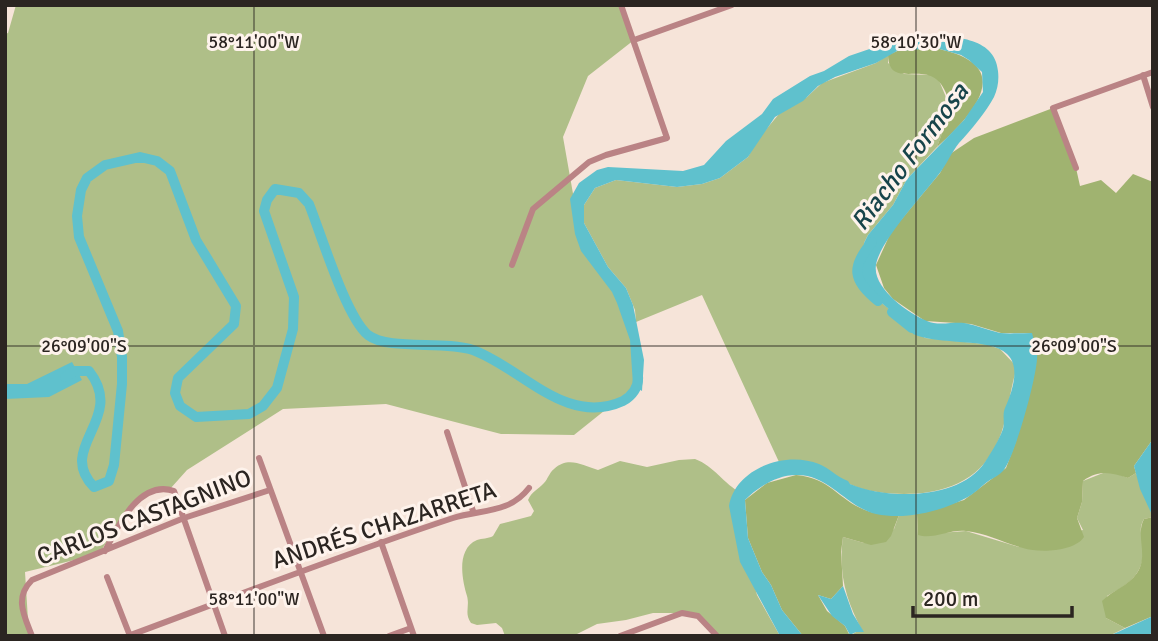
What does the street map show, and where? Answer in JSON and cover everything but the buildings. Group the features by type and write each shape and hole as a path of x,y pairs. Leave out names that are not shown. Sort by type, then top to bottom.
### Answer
{"street":[{"path":"512,265 533,209 589,162 667,138 621,5"},
{"path":"634,40 732,5"},
{"path":"1076,168 1053,108 1153,72"},
{"path":"1143,75 1153,107"},
{"path":"447,432 473,511"},
{"path":"259,458 303,572 324,636"},
{"name":"ANDRÉS CHAZARRETA","path":"129,636 381,542 473,511 491,512 520,500 529,488"},
{"path":"105,551 127,511 151,493 170,489 174,491 225,636"},
{"name":"CARLOS CASTAGNINO","path":"32,636 21,599 25,587 32,580 184,518 270,490"},
{"path":"381,542 414,636"},
{"path":"107,576 129,636"},
{"path":"620,636 682,613 698,617 717,636"},
{"path":"389,636 411,628"}],"green space":[{"path":"16,5 621,5 634,40 588,76 563,137 578,222 623,302 639,383 574,435 501,434 386,404 283,409 187,470 170,489 151,493 126,511 99,554 25,572 29,636 5,636 5,34 8,33"},
{"path":"936,48 967,59 978,69 983,80 981,92 967,117 937,147 948,111 944,89 929,75 902,74 895,71 890,66 888,55 902,49"},
{"path":"888,55 888,63 904,74 931,75 938,78 948,102 944,128 937,147 907,179 893,205 868,235 856,273 862,287 925,338 985,344 1000,349 1017,367 999,439 985,463 952,486 915,494 870,491 854,486 811,463 791,460 779,462 702,295 636,322 635,310 626,288 608,267 584,223 584,205 595,188 616,180 677,187 702,184 720,178 748,157 758,139 779,114 807,97 822,83 876,63"},
{"path":"1053,108 1076,168 1080,186 1101,180 1116,193 1133,174 1153,182 1153,439 1134,466 1136,473 1128,478 1100,473 1083,481 1082,502 1077,518 1084,537 1072,546 1047,551 1030,550 966,531 918,535 917,514 964,500 1006,468 1016,441 1031,333 1001,333 971,324 925,321 893,299 884,288 876,265 891,232 940,173 950,154 974,138"},
{"path":"695,459 741,493 736,512 757,595 780,636 717,636 702,620 682,613 653,613 597,624 573,636 505,636 496,623 471,623 462,574 466,550 477,540 493,536 500,524 531,516 534,511 528,500 559,465 570,462 598,470 620,461 647,467"},
{"path":"1113,472 1128,478 1136,473 1153,517 1144,519 1141,526 1143,555 1139,570 1123,587 1107,596 1106,618 1125,628 1109,636 850,636 863,632 845,586 843,537 864,543 894,529 899,515 917,514 918,535 966,531 1019,547 1083,530 1077,518 1082,502 1083,481"},
{"path":"796,475 826,484 865,510 899,515 886,542 871,545 843,537 843,586 831,599 818,595 827,611 845,626 850,636 803,636 782,610 748,538 745,500 767,483"},
{"path":"1153,517 1153,616 1125,628 1106,618 1102,601 1137,573 1142,559 1142,525 1144,519"}],"water":[{"path":"924,36 970,40 989,51 995,59 997,87 983,115 959,143 942,170 885,244 876,265 876,274 893,299 927,321 940,324 964,323 1000,333 1032,333 1037,356 1033,383 1019,435 1003,471 954,504 910,515 876,514 855,505 818,480 796,475 768,483 745,500 748,538 762,572 782,610 803,636 780,636 740,562 729,506 733,493 741,482 764,466 791,459 819,464 850,484 884,493 941,490 974,475 985,462 1003,429 1004,411 1014,373 1014,366 1007,354 988,345 936,340 913,334 912,328 862,287 858,264 865,251 864,243 868,235 893,205 907,179 964,120 983,92 982,72 961,55 936,48 897,51 876,63 818,86 803,101 775,117 748,157 720,178 702,184 677,187 616,180 595,188 584,205 584,223 608,267 626,288 633,305 644,360 642,391 633,385 630,340 617,303 612,292 581,251 575,234 570,199 579,183 597,170 608,167 683,171 704,165 726,141 762,114 773,99 810,76 849,56 893,41"},
{"path":"72,362 82,380 49,397 5,399 5,384 27,384"},
{"path":"1153,439 1153,517 1140,489 1134,466"},
{"path":"843,586 853,614 864,632 850,635 845,626 832,616 818,595 831,599"},
{"path":"1153,616 1153,633 1143,636 1109,636"}],"waterway":[{"name":"Riacho Formosa","path":"65,377 75,371 89,371 99,388 97,418 82,459 84,472 94,487 109,481 114,465 122,357 118,331 79,237 77,216 81,190 87,178 105,165 140,157 157,161 170,171 196,240 236,306 234,324 178,378 175,393 180,406 196,417 249,414 263,406 277,388 293,329 294,297 264,211 267,200 275,189 299,193 309,204 351,311 368,335 377,340 473,350 491,358 545,392 582,407 602,407 623,401 634,391 638,376"},
{"name":"Riacho Formosa","path":"872,242 860,259 857,273 863,286 878,301"},
{"name":"Riacho Formosa","path":"892,312 912,328 924,331"}]}
